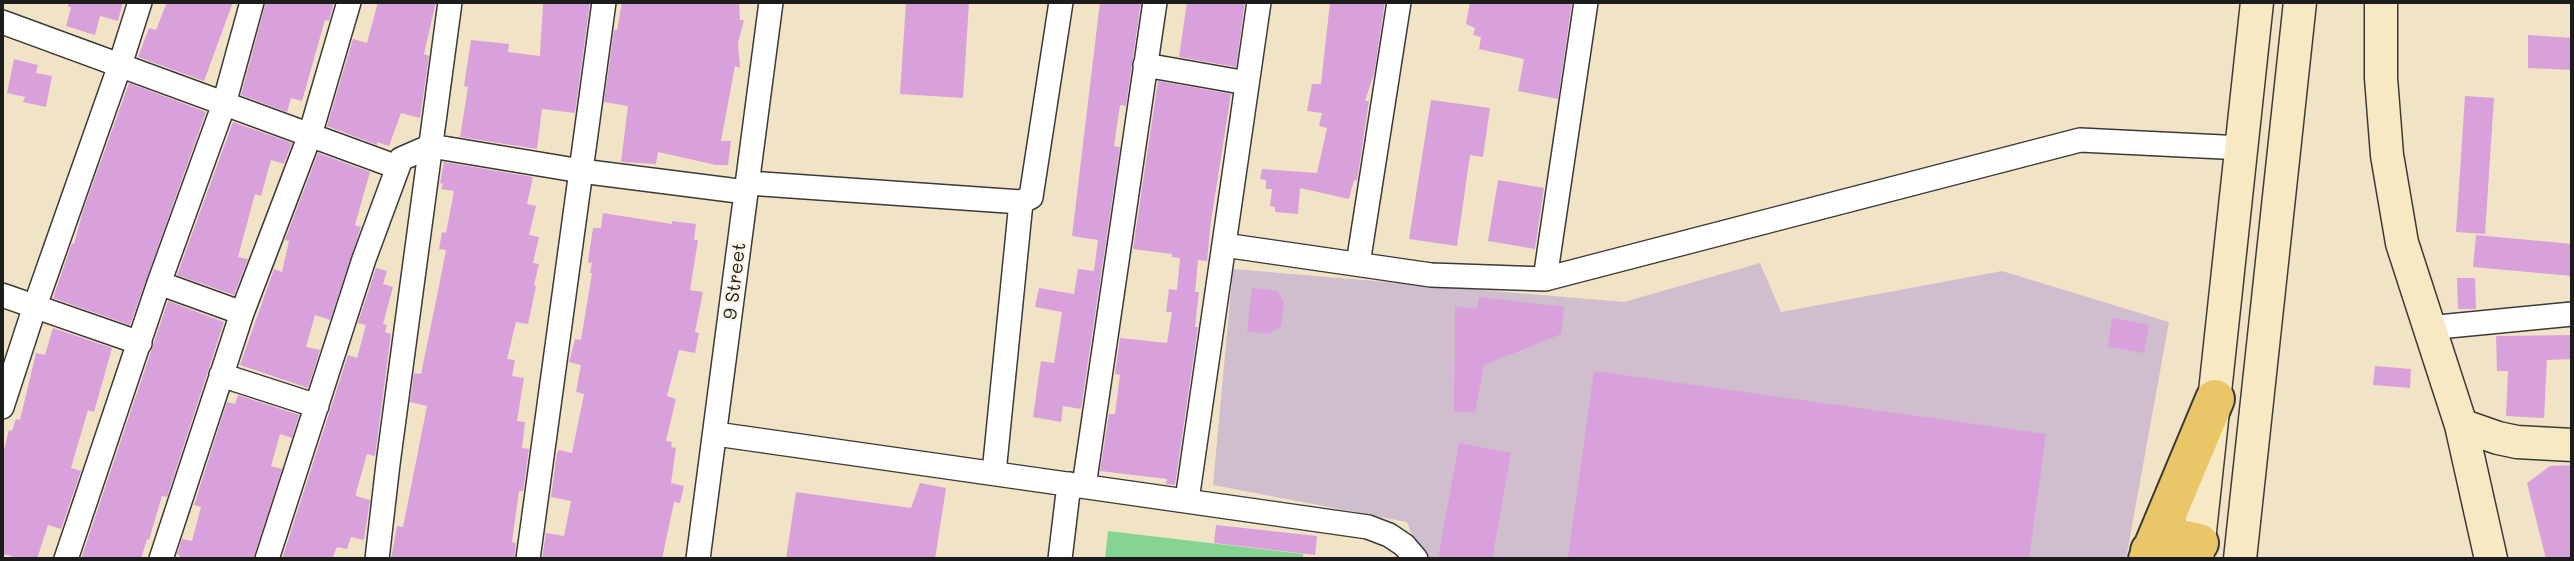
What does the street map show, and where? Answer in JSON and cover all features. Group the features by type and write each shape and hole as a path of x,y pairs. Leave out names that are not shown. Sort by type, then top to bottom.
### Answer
{"highway":[{"path":"2149,555 2215,399"},
{"path":"2149,555 2161,542 2176,538 2198,551"}],"main road":[{"path":"2198,551 2257,2"},
{"path":"2240,559 2300,2"},
{"path":"2381,2 2381,78 2388,155 2402,243 2461,425 2491,559"},
{"path":"2461,425 2516,442 2572,444"}],"street":[{"path":"2,407 120,65 139,2"},
{"path":"66,559 159,284 224,104 252,2"},
{"path":"161,559 242,313 310,135 349,2"},
{"path":"377,559 450,2"},
{"path":"528,559 604,2"},
{"name":"9 Street","path":"698,559 771,2"},
{"path":"267,559 364,259 401,159 431,146 580,171 747,187 1021,202 1031,197 1061,2"},
{"path":"1060,559 1077,485 1155,2"},
{"path":"1187,500 1259,2"},
{"path":"1358,264 1399,2"},
{"path":"1545,279 1586,2"},
{"path":"6,20 397,167"},
{"path":"1145,65 1247,83"},
{"path":"1224,245 1431,275 1545,279 2080,140 2243,148"},
{"path":"994,473 1021,202"},
{"path":"159,284 242,313"},
{"path":"2,295 140,343"},
{"path":"2428,328 2572,314"},
{"path":"221,375 317,406"},
{"path":"716,434 1368,527 1389,535 1404,545 1416,559"}],"shaded area":[{"path":"1760,263 1781,312 2002,271 2169,322 2126,559 1422,559 1407,522 1213,485 1233,269 1624,302"}],"green space":[{"path":"1108,531 1303,554 1303,559 1105,559"}],"building":[{"path":"69,2 123,2 118,21 100,16 95,35 66,26 71,7 68,7"},
{"path":"167,2 233,2 204,81 138,57 149,28 156,30"},
{"path":"266,2 334,2 329,21 325,20 302,101 291,98 287,112 241,95"},
{"path":"378,2 436,2 424,54 429,56 420,118 401,113 389,146 377,142 377,145 327,126 353,39 367,43"},
{"path":"543,2 590,2 575,113 542,109 537,149 460,137 468,87 464,86 471,40 509,44 508,52 540,56"},
{"path":"622,2 739,2 740,20 744,20 738,43 740,68 735,66 721,141 731,141 728,165 716,165 658,152 656,164 621,162 628,106 604,102 614,30 617,30"},
{"path":"906,2 969,2 963,98 900,94"},
{"path":"1100,2 1141,2 1126,106 1120,105 1114,146 1120,147 1081,409 1063,406 1061,422 1033,417 1041,361 1054,363 1062,312 1035,307 1039,288 1074,294 1078,269 1094,271 1098,240 1072,236"},
{"path":"1187,2 1245,2 1236,67 1179,57"},
{"path":"1330,2 1385,2 1374,74 1365,101 1369,101 1357,181 1354,180 1349,199 1300,188 1298,214 1275,212 1275,207 1270,206 1272,189 1266,189 1266,180 1260,179 1262,169 1317,173 1327,128 1319,126 1322,113 1307,111 1312,84 1321,84"},
{"path":"1470,2 1572,2 1558,99 1518,91 1524,59 1479,49 1481,37 1473,35 1475,28 1466,24"},
{"path":"2528,35 2572,38 2572,70 2528,68"},
{"path":"14,59 38,65 36,73 52,76 46,107 23,102 25,97 7,93"},
{"path":"1158,81 1231,94 1207,261 1198,260 1195,292 1199,292 1195,327 1198,327 1175,485 1166,484 1167,479 1100,471 1109,414 1115,414 1120,375 1115,374 1120,338 1167,343 1172,312 1166,312 1169,289 1177,290 1180,258 1172,257 1172,254 1133,249"},
{"path":"129,83 206,112 130,325 53,298"},
{"path":"2465,96 2494,98 2485,234 2456,232"},
{"path":"1431,100 1490,108 1483,157 1470,155 1457,246 1409,239"},
{"path":"233,122 292,143 284,164 271,160 261,196 255,194 238,257 248,259 234,295 177,275"},
{"path":"318,153 370,172 355,225 361,227 330,320 315,315 306,347 320,350 308,388 240,365 274,269 282,272 289,241 285,240"},
{"path":"444,162 533,177 527,204 536,206 529,235 539,237 533,263 539,264 534,285 536,286 528,324 516,322 507,359 515,360 512,376 524,378 517,421 525,422 522,448 529,449 523,491 519,491 512,542 516,543 514,559 391,559 397,526 403,527 427,406 410,402 414,373 421,374 446,250 439,249 442,232 446,233 454,191 441,189"},
{"path":"1498,180 1544,188 1535,249 1488,241"},
{"path":"603,213 672,224 672,221 696,224 694,240 698,240 690,290 703,292 695,332 699,333 695,353 679,350 667,396 676,399 666,441 672,442 671,447 676,448 671,483 684,486 680,503 674,502 662,559 542,559 546,533 564,536 571,501 551,497 557,453 559,450 572,453 584,394 576,392 581,365 569,362 575,339 581,340 592,273 592,263 588,262 593,228 601,228"},
{"path":"2476,235 2572,244 2572,276 2473,267"},
{"path":"376,268 387,271 383,284 393,287 383,324 387,325 385,332 391,334 375,456 367,454 356,493 356,496 370,500 364,540 351,537 347,549 337,547 332,559 282,559 348,355 357,358 366,325 358,323"},
{"path":"2457,278 2475,278 2476,309 2458,309"},
{"path":"1252,288 1277,291 1284,301 1281,326 1269,334 1247,331"},
{"path":"1479,297 1564,307 1561,334 1484,365 1475,412 1454,412 1455,306 1477,309"},
{"path":"168,301 224,322 167,497 162,496 141,559 81,559"},
{"path":"2112,318 2149,325 2144,353 2108,347"},
{"path":"53,328 112,348 94,412 88,410 71,468 81,471 61,529 48,525 37,559 11,559 12,556 2,554 2,458 9,430 12,431 16,419 20,420 36,353 45,355"},
{"path":"2572,335 2572,359 2547,360 2544,418 2506,416 2508,371 2497,371 2496,336"},
{"path":"2375,366 2411,369 2410,388 2373,385"},
{"path":"1594,371 2046,434 2029,559 1568,557"},
{"path":"238,395 299,415 292,438 280,434 271,466 282,469 253,559 178,559 182,539 192,541 201,507 194,505 227,402 235,404"},
{"path":"1459,443 1511,453 1492,559 1438,559"},
{"path":"2572,465 2572,559 2546,559 2527,483 2550,466"},
{"path":"920,483 946,488 935,559 786,559 796,492 911,508"},
{"path":"1216,525 1317,536 1315,555 1214,543"}]}
